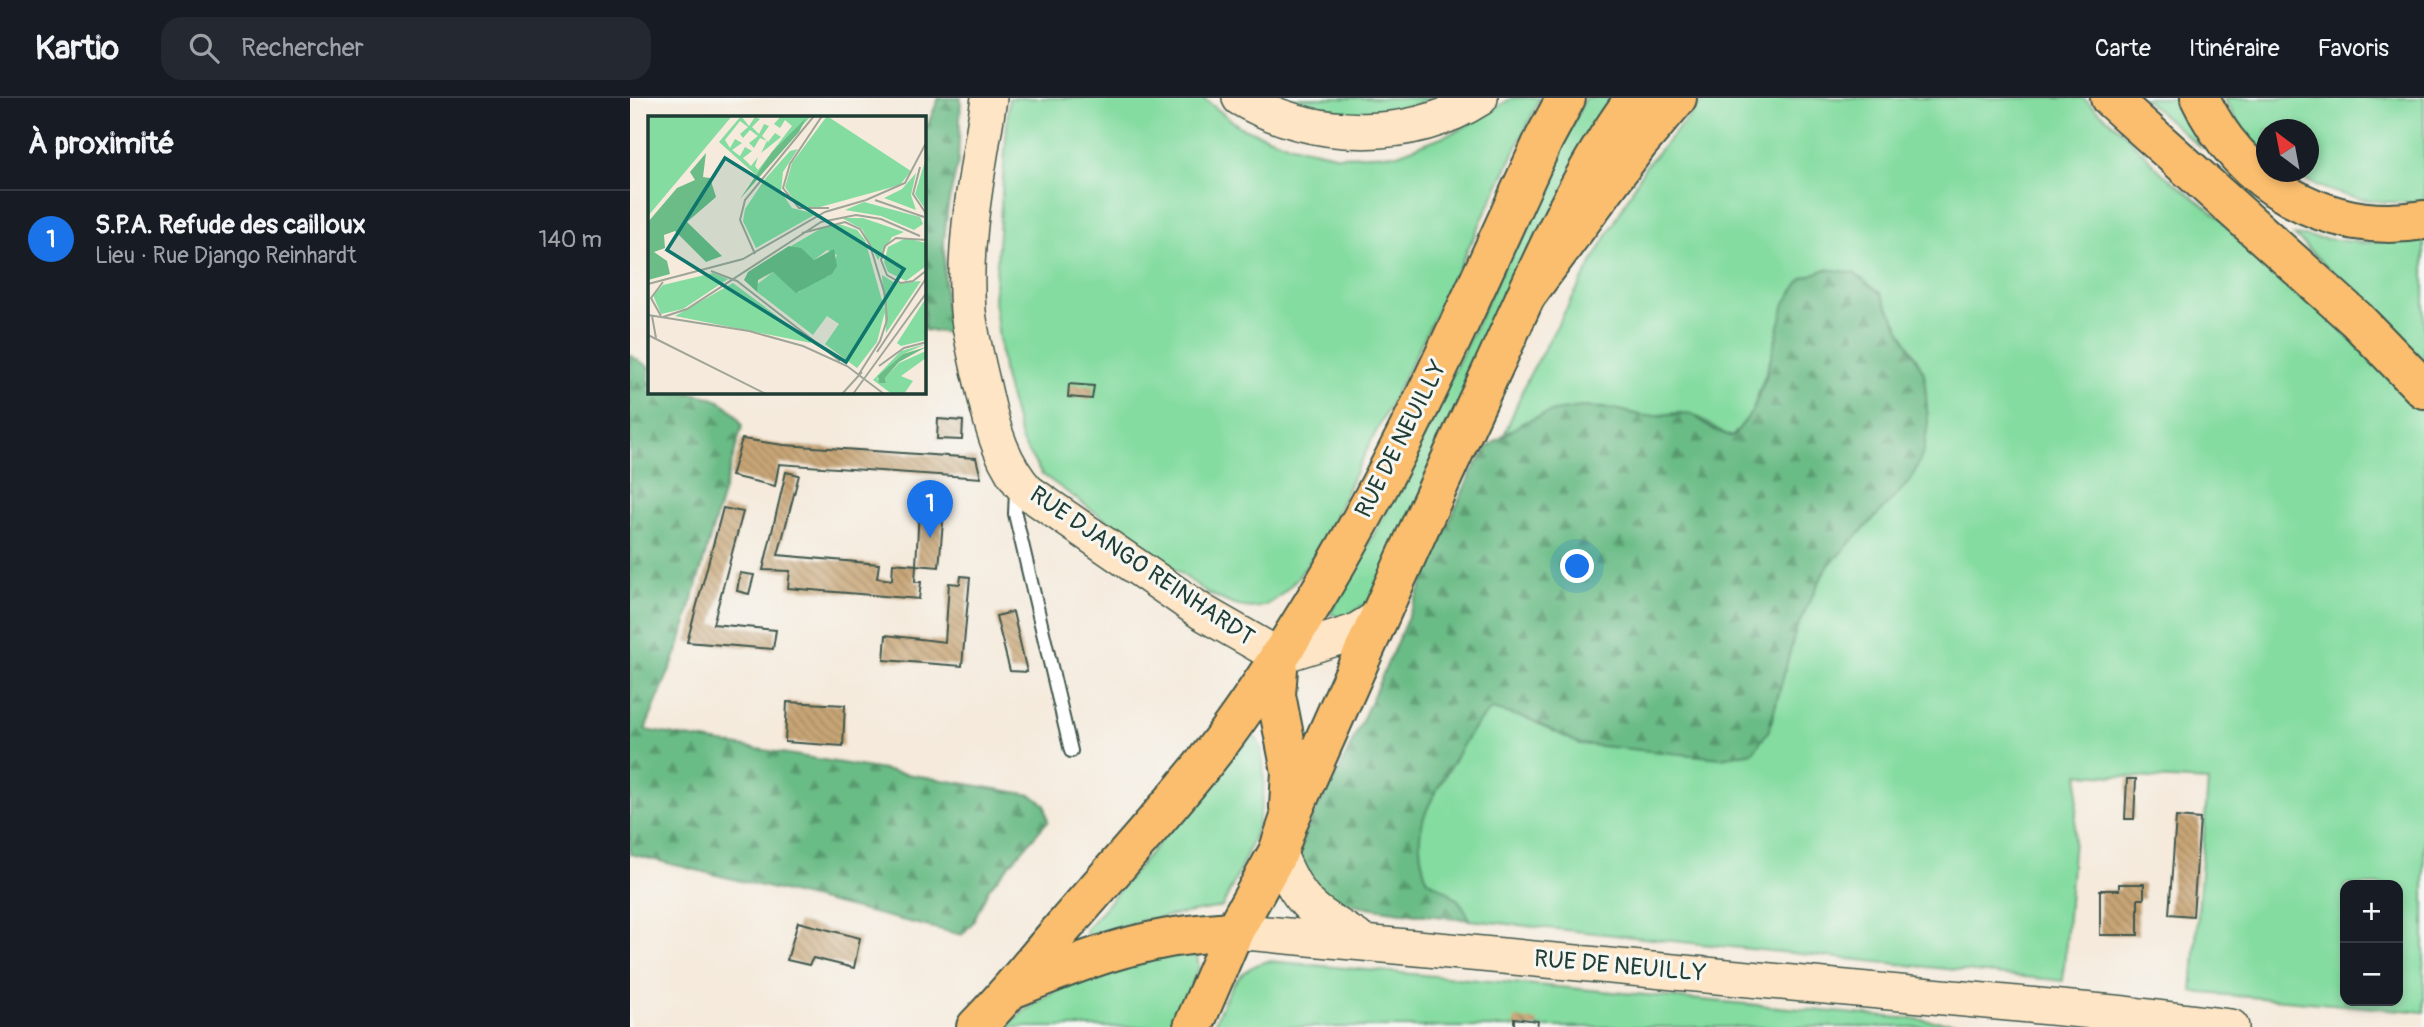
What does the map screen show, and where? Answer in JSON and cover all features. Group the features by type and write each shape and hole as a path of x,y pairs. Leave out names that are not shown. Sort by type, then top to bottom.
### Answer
{"main road":[{"name":"RUE DJANGO REINHARDT","path":"989,98 968,258 968,311 989,413 1001,451 1028,492 1202,612 1279,656"},
{"path":"1240,98 1277,116 1354,131 1417,124 1443,117 1480,98"},
{"name":"RUE DE NEUILLY","path":"976,1027 1015,988 1048,945 1216,748 1279,656 1322,588 1426,395 1544,139 1566,98"},
{"path":"1193,1027 1234,931 1284,836 1378,618 1525,297 1578,188 1612,129 1635,98"},
{"path":"1525,297 1638,144 1677,98"},
{"path":"2110,98 2356,319 2424,389"},
{"path":"2200,98 2218,132 2238,157 2278,190 2305,205 2330,216 2352,219 2383,222 2424,220"},
{"path":"1365,943 1310,910 1293,888 1284,836 1291,771 1276,695 1279,656 1355,632 1378,618"},
{"name":"RUE DE NEUILLY","path":"1015,988 1117,948 1186,933 1234,931 2124,1020 2231,1027"}],"lane":[{"path":"1017,479 1015,514 1071,751"}],"green space":[{"path":"939,98 961,98 958,162 948,205 944,239 945,306 950,333 926,330 926,128"},
{"path":"1009,98 1203,98 1240,127 1287,144 1339,156 1398,154 1459,130 1512,98 1540,98 1325,536 1302,572 1273,601 1249,608 1223,601 1208,593 1042,474 1022,442 1004,377 994,300"},
{"path":"1272,98 1434,98 1408,107 1366,115 1338,115 1318,113"},
{"path":"1585,98 1614,98 1372,600 1344,618 1330,614 1385,514"},
{"path":"1705,98 2083,98 2121,130 2162,173 2232,227 2377,364 2424,414 2424,1012 2354,1006 2403,1006 2403,880 2340,880 2340,1005 2192,992 2208,781 2079,774 2063,981 1469,920 1458,900 1427,880 1422,864 1420,836 1426,813 1438,788 1477,724 1492,709 1529,719 1580,744 1769,730 1796,629 1826,568 1860,530 1928,422 1924,373 1881,294 1777,341 1752,412 1732,437 1689,413 1645,416 1598,408 1570,409 1543,415 1504,435 1528,378 1645,167"},
{"path":"2143,98 2182,98 2200,147"},
{"path":"2224,98 2424,98 2424,201 2372,201 2309,182 2319,182 2319,119 2256,119 2256,144 2243,132"},
{"path":"2294,235 2364,243 2424,235 2424,367 2403,341"},
{"path":"1826,269 1854,273 1881,294 1924,373 1928,422 1924,451 1911,480 1826,568 1796,629 1769,730 1753,752 1721,758 1580,744 1529,719 1492,709 1461,747 1426,813 1420,836 1422,864 1427,880 1458,900 1469,920 1363,906 1325,896 1315,889 1305,871 1301,855 1307,828 1359,728 1471,473 1489,446 1522,423 1554,411 1582,407 1615,409 1644,416 1692,414 1713,429 1732,437 1752,412 1766,377 1785,303 1802,278"},
{"path":"630,355 648,366 648,394 696,394 715,399 735,414 742,426 679,647 645,730 1032,795 1045,805 1048,821 989,888 973,922 962,935 630,854"},
{"path":"1249,736 1255,737 1261,749 1264,782 1262,801 1253,837 1222,907 1144,920 1086,936 1086,929"},
{"path":"1193,952 1197,956 1199,968 1172,1027 1005,1027 1046,997 1093,975 1142,961"},
{"path":"1268,961 2000,1027 1213,1027 1227,995 1239,977 1246,970"}],"building":[{"path":"1069,384 1094,386 1092,399 1068,397"},
{"path":"938,419 963,421 962,440 937,439"},
{"path":"742,439 784,445 976,458 981,478 779,464 775,486 731,476"},
{"path":"786,472 799,475 778,555 879,564 877,578 892,580 893,563 916,565 915,582 921,582 919,599 788,588 790,571 763,570"},
{"path":"723,508 743,512 713,624 776,630 773,649 687,642"},
{"path":"919,510 944,511 939,567 916,565"},
{"path":"740,573 754,575 749,594 737,591"},
{"path":"961,576 970,577 962,666 884,660 886,635 945,642 949,583 960,584"},
{"path":"1013,612 1027,672 1010,671 996,616"},
{"path":"787,702 845,705 843,746 785,742"},
{"path":"2127,779 2136,779 2134,819 2125,819"},
{"path":"2176,817 2200,819 2193,916 2169,914"},
{"path":"2119,884 2144,884 2144,899 2138,899 2138,935 2100,935 2100,890 2119,890"},
{"path":"798,922 860,938 854,968 813,958 809,965 787,960"},
{"path":"1514,1018 1538,1021 1537,1027 1514,1027"}],"place":[{"name":"S.P.A. Refude des cailloux","path":"930,538"}]}
